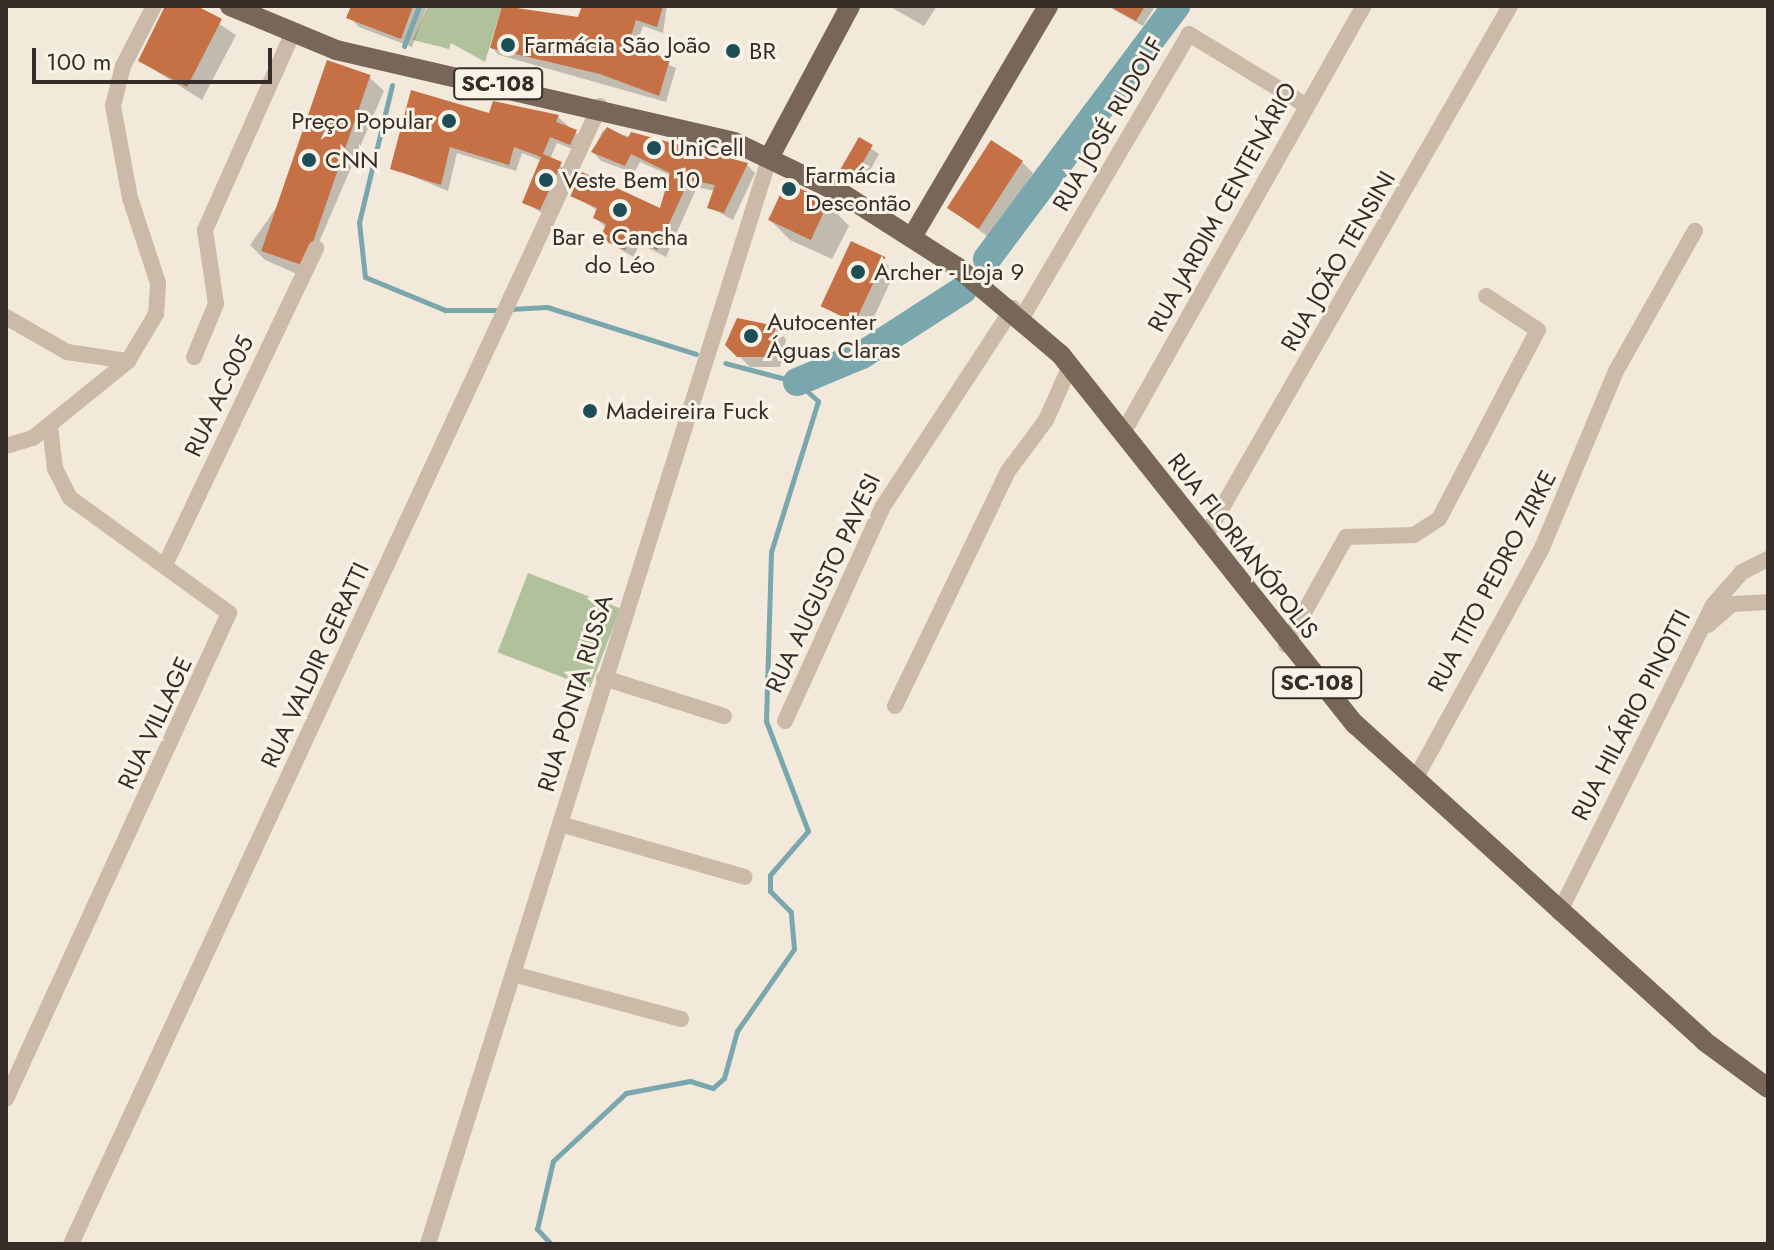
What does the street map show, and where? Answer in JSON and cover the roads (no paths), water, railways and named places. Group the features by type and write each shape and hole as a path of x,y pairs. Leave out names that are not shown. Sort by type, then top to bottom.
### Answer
{"main road":[{"name":"SC-108","path":"230,6 292,35 600,106 770,156"},
{"path":"912,237 1048,6"},
{"path":"770,156 846,7"},
{"name":"RUA FLORIANÓPOLIS","path":"770,156 912,237 1018,312 1070,366 1286,645 1414,781 1704,1041 1768,1088"}],"street":[{"path":"6,446 50,426 128,361 156,314 158,283 130,198 113,106 123,66 154,6"},
{"name":"RUA JARDIM CENTENÁRIO","path":"1123,433 1364,6"},
{"name":"RUA JOÃO TENSINI","path":"1204,539 1510,6"},
{"name":"RUA JOSÉ RUDOLF","path":"1018,312 1189,34 1307,106"},
{"path":"194,357 216,304 205,230 292,35"},
{"name":"RUA VALDIR GERATTI","path":"71,1244 600,106"},
{"name":"RUA PONTA RUSSA","path":"428,1244 770,156"},
{"name":"RUA TITO PEDRO ZIRKE","path":"1414,781 1548,535 1616,371 1695,231"},
{"name":"RUA AC-005","path":"165,565 316,248"},
{"path":"1286,645 1346,537 1423,534 1448,504 1538,330 1486,296"},
{"name":"RUA AUGUSTO PAVESI","path":"785,721 882,508 1018,312"},
{"path":"6,317 67,352 128,361"},
{"path":"895,706 1008,471 1046,420 1070,366"},
{"name":"RUA VILLAGE","path":"6,1099 227,625 221,601 70,498 55,469 50,426"},
{"name":"RUA HILÁRIO PINOTTI","path":"1559,913 1696,637 1727,586 1768,559"},
{"path":"1696,637 1732,604 1768,602"},
{"path":"604,678 724,716"},
{"path":"560,824 745,877"},
{"path":"513,974 681,1019"}],"waterway":[{"path":"404,46 419,6"},
{"path":"987,259 1176,6"},
{"path":"392,85 359,222 365,277 445,310 501,310"},
{"path":"797,382 862,355 963,290"},
{"path":"510,309 547,307 696,354"},
{"path":"551,1244 537,1229 553,1161 626,1093 690,1081 713,1088 724,1078 737,1031 794,949 791,912 770,891 770,875 808,831 766,721 771,552 818,401 797,382 725,363"}],"place":[{"name":"Farmácia São João","path":"508,45"},
{"name":"BR","path":"733,51"},
{"name":"Preço Popular","path":"449,121"},
{"name":"UniCell","path":"654,148"},
{"name":"CNN","path":"309,160"},
{"name":"Veste Bem 10","path":"546,180"},
{"name":"Farmácia Descontão","path":"789,189"},
{"name":"Bar e Cancha do Léo","path":"620,210"},
{"name":"Archer - Loja 9","path":"858,272"},
{"name":"Autocenter Águas Claras","path":"751,336"},
{"name":"Madeireira Fuck","path":"590,411"}]}
